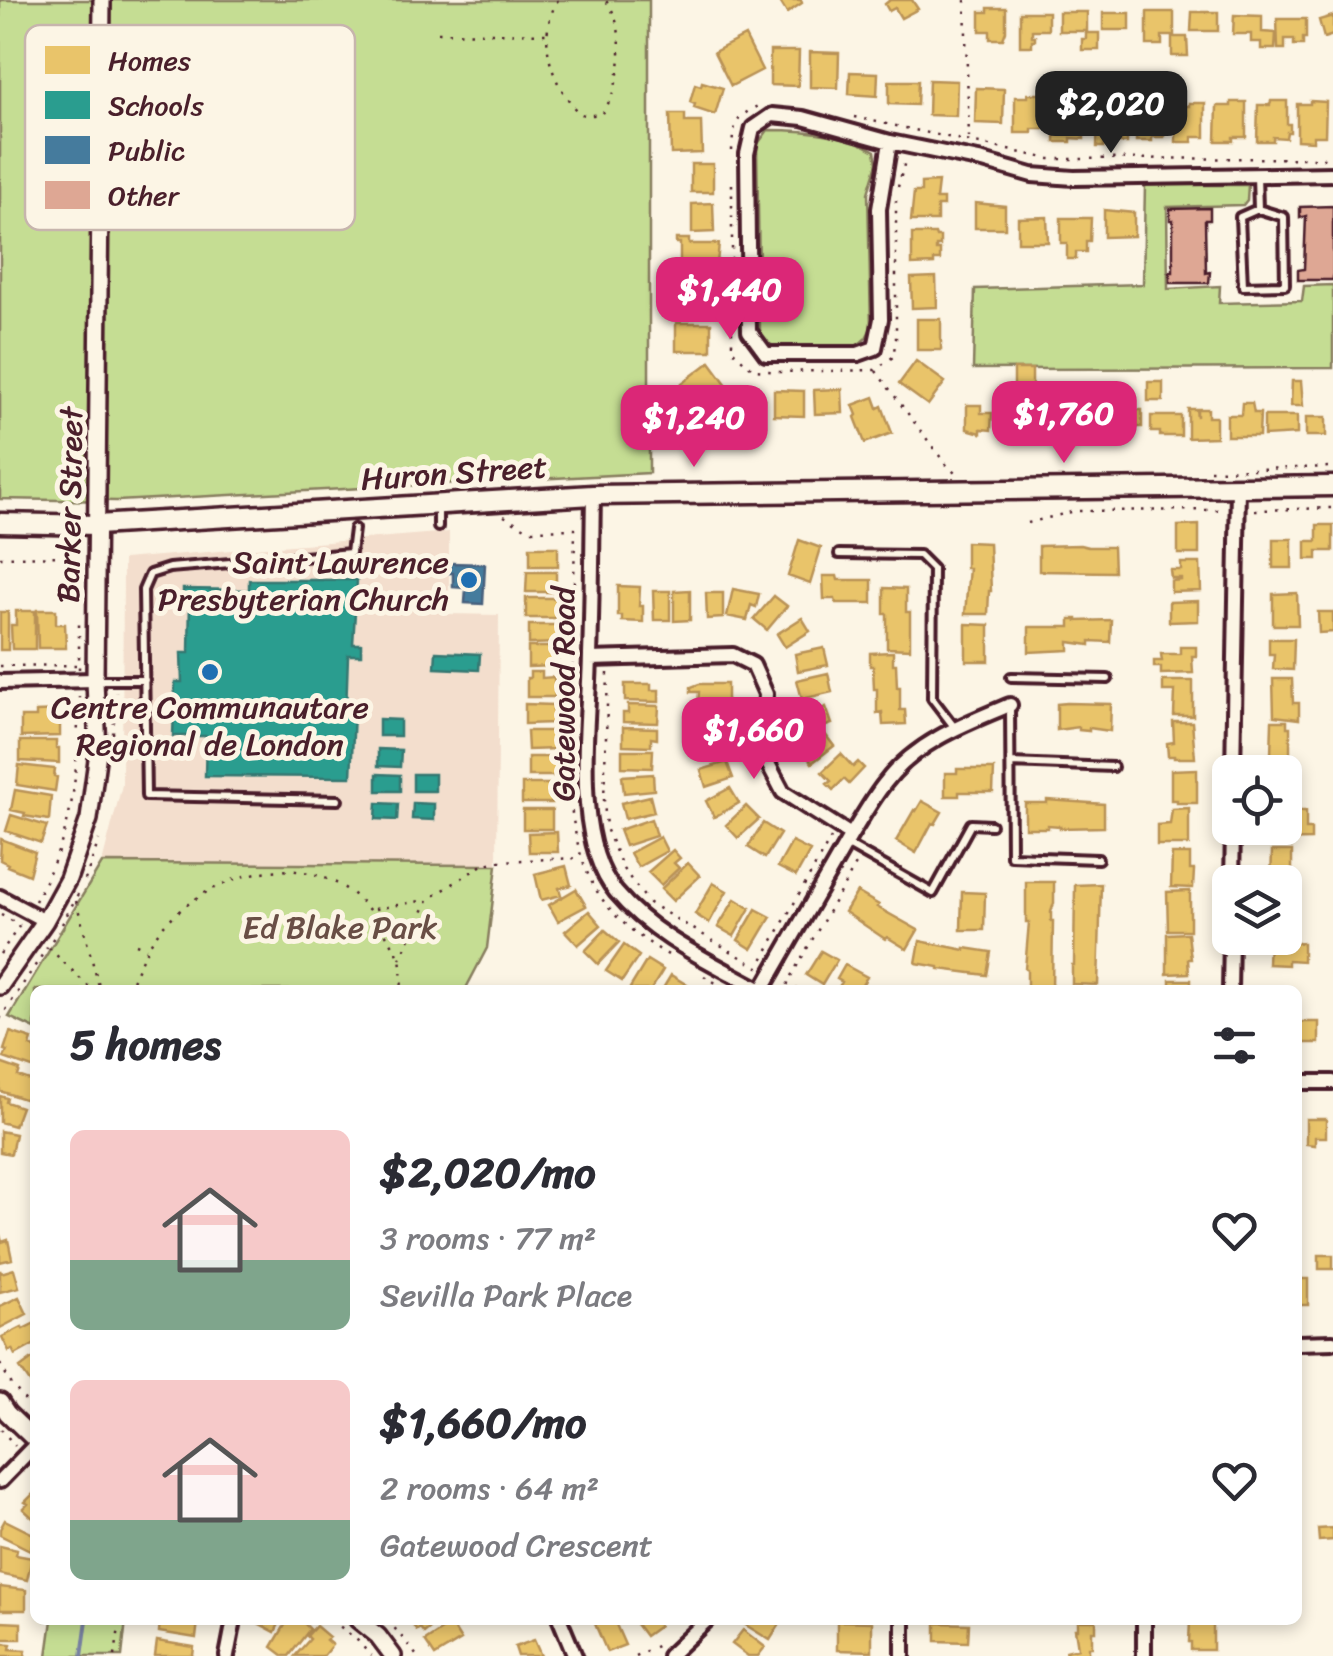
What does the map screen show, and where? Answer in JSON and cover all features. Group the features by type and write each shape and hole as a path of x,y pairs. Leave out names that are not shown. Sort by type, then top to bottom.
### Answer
{"main road":[{"name":"Huron Street","path":"0,524 97,525 593,495 1333,486"}],"street":[{"name":"Barker Street","path":"102,0 102,25"},
{"path":"890,142 879,208 881,319 875,348 858,354 766,354 748,331 747,154 753,128 772,115 803,118 1032,175 1074,178 1333,174"},
{"name":"Barker Street","path":"0,986 68,879 88,819 98,752 87,680 97,525 100,230"},
{"path":"1234,755 1238,488"},
{"name":"Gatewood Road","path":"593,495 585,794 596,854 614,889 638,915 683,946 753,985"},
{"path":"590,659 732,655 752,665 766,694 763,754 783,792 849,840"},
{"path":"0,682 87,680"},
{"path":"765,985 886,782 914,754 954,728 1010,705"},
{"path":"0,897 45,920"},
{"path":"1230,985 1231,955"},
{"path":"1302,1082 1333,1082"},
{"path":"1302,1343 1333,1342"},
{"path":"0,1402 30,1437"},
{"path":"0,1481 30,1448"},
{"path":"226,1656 233,1625"},
{"path":"364,1625 393,1656"},
{"path":"562,1625 575,1656"},
{"path":"667,1649 700,1625"},
{"path":"903,1625 903,1656"},
{"path":"1144,1625 1144,1656"}],"lane":[{"path":"1257,175 1258,209"},
{"path":"1258,209 1284,217 1285,285 1242,286 1240,217 1258,209"},
{"path":"438,504 438,527"},
{"path":"338,800 146,796 143,590 150,574 169,568 351,553 354,529"},
{"path":"839,554 920,555 933,569 932,698 954,728"},
{"path":"1011,677 1108,679"},
{"path":"87,680 145,680"},
{"path":"1010,705 1011,856 1098,859"},
{"path":"1011,763 1113,767"},
{"path":"849,840 933,892 971,824 990,825"}],"path":[{"path":"558,0 548,34 549,64 575,110 586,116 602,114 611,103 618,71 618,24 606,0"},
{"path":"965,0 969,142"},
{"path":"438,32 548,34"},
{"path":"732,165 732,128 744,112 762,104"},
{"path":"839,113 1050,159 1333,158"},
{"path":"732,183 732,350 754,370 875,370 892,357 896,338 896,192 906,156"},
{"path":"875,370 958,476"},
{"path":"1255,510 1333,508"},
{"path":"1028,523 1076,511 1224,510"},
{"path":"0,557 81,556 81,561"},
{"path":"28,912 54,862 70,814 87,680 78,665 80,613"},
{"path":"0,666 78,665"},
{"path":"608,671 606,828 622,869 648,903 758,966 832,835"},
{"path":"372,909 428,900 482,865 498,861 580,858"},
{"path":"789,985 858,861"},
{"path":"130,985 162,926 187,905 224,884 261,870 290,869 316,873 372,909 400,959 402,985"},
{"path":"76,900 99,985"},
{"path":"400,959 428,900"},
{"path":"0,914 20,925 0,954"},
{"path":"136,944 147,948"},
{"path":"48,948 87,985"},
{"path":"0,1364 30,1406"},
{"path":"115,1656 119,1625"},
{"path":"338,1625 372,1656"},
{"path":"392,1625 417,1656"},
{"path":"635,1656 667,1649"}],"shaded area":[{"path":"449,532 449,614 499,615 497,865 102,863 122,785 123,559"}],"green space":[{"path":"0,0 649,0 649,473 117,501 0,499"},
{"path":"768,130 837,136 875,151 877,163 868,193 871,328 858,345 776,347 765,342 760,330 757,145"},
{"path":"1145,185 1248,185 1243,205 1167,207 1168,289 1220,286 1219,303 1302,301 1304,286 1333,285 1333,368 973,369 975,289 1143,284"},
{"name":"Ed Blake Park","path":"102,863 497,865 487,948 468,985 30,985 30,1027 9,1017"},
{"path":"51,1625 125,1625 122,1656 47,1656"}],"building: Homes":[{"path":"779,0 801,0 802,3 787,13"},
{"path":"890,0 912,0 918,9 901,18 895,8 889,11 885,4"},
{"path":"988,8 1006,8 1003,39 990,39 990,31 980,31 980,12 988,12"},
{"path":"1020,12 1048,12 1048,30 1032,30 1032,46 1020,46"},
{"path":"1059,12 1087,12 1087,31 1059,31"},
{"path":"1147,12 1174,12 1174,36 1162,36 1162,45 1147,45"},
{"path":"1192,12 1218,12 1218,31 1191,31"},
{"path":"1103,13 1130,13 1130,30 1103,30"},
{"path":"1234,15 1262,16 1262,32 1276,33 1275,49 1261,49 1261,42 1251,42 1251,34 1233,34"},
{"path":"1333,16 1333,35 1324,38 1319,20"},
{"path":"1277,19 1306,19 1303,45 1285,39 1285,49 1278,49"},
{"path":"1086,33 1099,33 1099,50 1082,50"},
{"path":"745,36 762,70 731,86 714,52"},
{"path":"1172,37 1187,37 1188,56 1172,56"},
{"path":"770,51 799,51 798,86 770,85"},
{"path":"810,52 839,53 838,88 810,87"},
{"path":"850,72 878,73 877,96 849,94"},
{"path":"929,80 957,81 956,116 928,115"},
{"path":"889,81 918,81 917,105 889,104"},
{"path":"702,82 723,88 715,115 694,108 695,104 690,102 695,84 701,86"},
{"path":"976,88 1004,89 1003,124 975,123"},
{"path":"1044,94 1044,129 1015,133 1015,97"},
{"path":"1110,101 1127,101 1127,143 1120,143 1120,137 1115,137 1115,142 1097,147 1098,106 1110,106"},
{"path":"1271,101 1287,101 1290,132 1286,138 1257,141 1258,105 1270,105"},
{"path":"1149,102 1165,102 1164,137 1136,141 1137,106 1149,106"},
{"path":"1231,102 1246,102 1246,137 1216,141 1217,106 1231,106"},
{"path":"1326,102 1325,136 1313,136 1313,141 1297,140 1297,104"},
{"path":"1068,103 1084,104 1084,139 1055,142 1056,106 1068,107"},
{"path":"1205,103 1205,137 1176,142 1176,106"},
{"path":"670,114 685,114 685,122 701,122 702,153 671,154"},
{"path":"691,164 713,164 713,192 691,192"},
{"path":"938,182 936,199 943,199 943,206 937,206 937,221 911,221 914,192 921,192 921,183"},
{"path":"713,203 714,232 692,233 692,204"},
{"path":"975,203 1005,206 1005,228 975,228"},
{"path":"1104,210 1134,213 1134,236 1104,237"},
{"path":"1047,217 1048,242 1018,242 1018,218"},
{"path":"1061,218 1091,218 1086,252 1076,252 1076,259 1067,259 1067,243 1061,243"},
{"path":"912,234 940,237 936,250 940,250 940,260 912,265"},
{"path":"676,239 689,239 689,244 719,244 716,272 680,272 680,243"},
{"path":"936,277 937,307 912,308 911,278"},
{"path":"678,282 713,282 714,311 679,311"},
{"path":"917,319 941,319 941,350 917,350"},
{"path":"676,323 711,323 711,351 676,351"},
{"path":"916,361 945,382 928,405 899,384"},
{"path":"710,362 727,385 699,406 682,383"},
{"path":"1014,369 1032,369 1032,399 1014,397"},
{"path":"1292,381 1301,381 1303,406 1291,406"},
{"path":"1148,382 1163,382 1163,401 1148,401"},
{"path":"1062,385 1079,385 1079,402 1062,402"},
{"path":"842,389 843,413 815,414 814,390"},
{"path":"737,390 764,399 753,432 726,423"},
{"path":"774,390 804,391 804,416 774,415"},
{"path":"874,397 878,408 882,406 892,433 865,443 853,405"},
{"path":"1116,403 1130,403 1130,410 1142,410 1142,427 1119,427"},
{"path":"1242,403 1252,403 1254,413 1260,413 1259,436 1227,436 1227,415 1241,415"},
{"path":"967,405 981,405 981,413 992,413 991,430 981,429 981,433 967,429"},
{"path":"997,407 1023,408 1023,428 997,428"},
{"path":"1034,409 1066,409 1066,428 1034,428"},
{"path":"1188,409 1196,409 1197,417 1197,409 1208,409 1208,417 1216,417 1216,437 1188,438"},
{"path":"1151,416 1181,416 1181,436 1151,432"},
{"path":"1264,416 1297,416 1297,434 1264,436"},
{"path":"1306,417 1326,417 1326,436 1306,436"},
{"path":"1199,525 1199,554 1178,554 1178,526"},
{"path":"1317,525 1333,525 1333,551 1317,551 1317,559 1306,559 1306,541 1317,541"},
{"path":"1273,539 1292,539 1292,568 1273,568"},
{"path":"799,540 821,548 810,584 788,576"},
{"path":"966,542 989,543 988,614 965,614 969,568"},
{"path":"1039,546 1113,547 1114,572 1039,571"},
{"path":"530,547 558,547 558,566 530,566"},
{"path":"1181,563 1200,563 1201,591 1171,592 1171,581 1181,578 1171,578 1170,570 1181,570"},
{"path":"527,572 556,572 556,592 526,592"},
{"path":"823,576 872,580 872,603 824,599"},
{"path":"618,586 640,587 643,622 622,621 622,616 618,616"},
{"path":"884,588 906,589 910,649 887,648"},
{"path":"733,589 759,594 747,620 727,616"},
{"path":"690,590 690,620 674,621 674,591"},
{"path":"653,591 670,591 670,620 654,620"},
{"path":"706,593 723,593 723,618 707,619"},
{"path":"1297,593 1298,625 1273,625 1273,594"},
{"path":"774,596 787,606 767,630 754,619"},
{"path":"526,598 556,598 556,618 526,618"},
{"path":"1198,601 1198,621 1169,622 1169,602"},
{"path":"37,610 56,610 56,624 65,624 66,648 38,648"},
{"path":"16,611 35,611 35,649 12,649 11,625 16,625"},
{"path":"0,612 8,612 8,650 0,650"},
{"path":"1318,612 1333,612 1333,632 1319,633"},
{"path":"802,618 810,631 785,647 777,634"},
{"path":"1070,619 1111,620 1110,642 1069,642 1069,650 1029,652 1029,627 1070,627"},
{"path":"966,624 989,625 989,661 966,661"},
{"path":"529,625 558,625 558,643 529,644"},
{"path":"1269,639 1294,639 1293,670 1273,669"},
{"path":"528,647 558,647 558,666 528,667"},
{"path":"1180,647 1196,647 1193,673 1161,674 1161,667 1154,667 1154,661 1162,661 1161,654 1180,654"},
{"path":"824,648 828,665 798,671 795,654"},
{"path":"893,652 900,710 905,710 906,724 883,725 882,712 877,713 870,653"},
{"path":"530,672 542,672 542,678 554,677 555,697 527,697"},
{"path":"828,673 832,692 802,699 797,680"},
{"path":"1273,679 1292,679 1293,703 1299,703 1299,719 1274,716"},
{"path":"1163,681 1193,681 1193,716 1174,716 1175,691 1163,691"},
{"path":"625,684 651,684 651,690 659,690 659,702 625,701"},
{"path":"727,684 727,704 698,704 699,692 691,692 691,687"},
{"path":"525,704 553,705 553,723 525,724"},
{"path":"1057,704 1111,704 1110,731 1079,727 1057,730"},
{"path":"628,705 659,706 658,723 623,722"},
{"path":"826,707 832,724 803,734 798,718"},
{"path":"60,711 60,736 21,737 21,717"},
{"path":"697,712 725,712 725,731 698,731"},
{"path":"1272,721 1287,721 1290,755 1271,755"},
{"path":"1173,722 1192,722 1195,758 1168,756 1167,743 1174,742"},
{"path":"623,727 657,728 657,739 651,738 651,746 623,745"},
{"path":"527,731 555,731 556,749 528,750"},
{"path":"825,734 834,746 812,763 803,751"},
{"path":"725,738 727,756 699,758 697,740"},
{"path":"20,741 56,741 59,763 20,761"},
{"path":"622,750 653,750 652,768 622,767"},
{"path":"841,754 853,767 858,762 864,768 849,784 844,779 833,790 822,772"},
{"path":"528,757 557,757 557,776 528,776"},
{"path":"727,762 733,778 706,787 701,770"},
{"path":"19,765 55,769 55,791 17,785"},
{"path":"957,769 994,769 993,792 945,796 945,773 957,773"},
{"path":"1197,769 1197,803 1171,800 1171,770"},
{"path":"653,774 654,790 624,793 622,776"},
{"path":"522,784 552,784 552,803 522,803"},
{"path":"730,788 739,803 714,817 706,801"},
{"path":"15,790 51,796 49,820 11,810"},
{"path":"650,796 654,812 625,819 621,803"},
{"path":"1047,800 1104,804 1104,827 1025,828 1025,803"},
{"path":"922,801 942,812 916,853 896,841"},
{"path":"746,806 759,819 738,838 726,825"},
{"path":"1189,808 1189,845 1157,845 1157,825 1170,824 1172,809"},
{"path":"523,810 552,810 552,829 523,829"},
{"path":"1302,811 1306,811 1306,829 1311,829 1311,840 1302,840"},
{"path":"11,815 47,826 41,843 6,831"},
{"path":"651,819 656,836 625,846 619,830"},
{"path":"763,823 780,834 765,858 748,847"},
{"path":"557,832 558,852 529,852 528,833"},
{"path":"660,837 667,851 638,867 630,853"},
{"path":"1,839 35,852 29,875 0,860"},
{"path":"792,842 810,851 796,876 778,867"},
{"path":"673,850 680,858 674,863 679,868 661,885 648,872"},
{"path":"1272,851 1292,851 1292,865 1272,865"},
{"path":"1172,854 1190,854 1193,888 1171,887"},
{"path":"688,863 700,876 673,901 661,889"},
{"path":"566,866 571,885 559,888 561,895 541,900 535,874"},
{"path":"1026,882 1054,882 1052,985 1027,985"},
{"path":"713,883 727,891 709,923 695,914"},
{"path":"1101,884 1098,985 1072,984 1075,885"},
{"path":"576,889 586,906 558,921 549,905"},
{"path":"1190,891 1190,930 1168,930 1167,892"},
{"path":"857,892 918,930 907,949 845,912"},
{"path":"962,892 985,893 984,930 961,930"},
{"path":"735,899 750,908 734,936 718,927"},
{"path":"756,909 771,917 752,949 738,940"},
{"path":"589,911 601,925 578,945 565,931"},
{"path":"605,930 619,942 598,964 585,951"},
{"path":"1188,933 1189,973 1167,974 1167,934"},
{"path":"920,941 991,952 987,975 916,963"},
{"path":"1303,943 1303,961 1268,964 1268,955 1302,955"},
{"path":"624,945 639,956 622,981 606,971"},
{"path":"821,951 837,960 822,985 806,975"},
{"path":"647,960 663,970 654,985 632,985"},
{"path":"845,965 867,977 862,985 840,985 842,982 837,979"},
{"path":"671,975 687,985 665,985"},
{"path":"1170,980 1191,980 1191,985 1170,985"},
{"path":"1302,1022 1319,1022 1319,1043 1302,1043"},
{"path":"10,1032 30,1038 30,1067 4,1058"},
{"path":"0,1063 20,1070 18,1076 30,1080 27,1100 0,1091"},
{"path":"0,1096 21,1107 14,1126 0,1122"},
{"path":"1306,1119 1326,1119 1326,1137 1315,1137 1315,1145 1306,1144"},
{"path":"0,1131 15,1134 11,1154 0,1152"},
{"path":"0,1235 2,1242 8,1240 12,1259 0,1262"},
{"path":"1319,1255 1333,1255 1333,1269 1319,1269"},
{"path":"14,1269 19,1287 0,1292 0,1270 1,1273"},
{"path":"1302,1279 1308,1279 1308,1305 1302,1305"},
{"path":"19,1297 27,1314 0,1328 0,1306"},
{"path":"30,1326 30,1347 15,1355 2,1337"},
{"path":"30,1361 30,1383 20,1368"},
{"path":"30,1497 30,1515 23,1509 28,1504 25,1502"},
{"path":"5,1520 30,1532 30,1550 0,1535"},
{"path":"1333,1528 1333,1540 1319,1541 1318,1529"},
{"path":"0,1546 30,1558 27,1580 0,1574"},
{"path":"0,1587 26,1590 26,1610 0,1610"},
{"path":"0,1622 21,1623 21,1639 0,1639"},
{"path":"160,1625 198,1625 196,1638 159,1632"},
{"path":"285,1625 306,1625 310,1629 289,1656 272,1647"},
{"path":"412,1625 434,1625 424,1633 420,1628"},
{"path":"449,1625 461,1640 435,1656 425,1641"},
{"path":"595,1625 616,1625 625,1645 607,1652"},
{"path":"637,1625 658,1625 659,1626 645,1636"},
{"path":"746,1625 779,1625 770,1640"},
{"path":"837,1625 872,1625 872,1651 837,1650"},
{"path":"936,1625 969,1625 968,1642 936,1641"},
{"path":"1078,1625 1096,1625 1089,1656 1066,1656 1066,1651 1078,1648"},
{"path":"1190,1625 1213,1625 1213,1650 1191,1650"},
{"path":"316,1626 332,1645 323,1656 295,1656 310,1639 307,1636"},
{"path":"743,1630 765,1647 758,1656 748,1656 732,1644"},
{"path":"534,1640 541,1656 518,1656 515,1647"},
{"path":"157,1641 194,1647 193,1656 155,1656"},
{"path":"0,1643 11,1644 10,1649 26,1650 25,1656 0,1656"}],"building: Schools":[{"path":"249,580 357,580 353,644 361,644 361,655 348,655 346,712 354,712 351,777 205,776 206,736 173,736 175,682 182,682 181,653 189,653 190,599 183,599 183,589 249,590"},
{"path":"436,652 480,654 479,670 435,668"},
{"path":"379,719 400,720 400,736 379,736"},
{"path":"378,749 401,750 400,767 378,766"},
{"path":"377,774 400,775 400,791 377,791"},
{"path":"413,774 435,774 435,791 413,791"},
{"path":"377,803 398,804 397,820 376,819"},
{"path":"413,803 434,804 434,820 412,819"}],"building: Public":[{"name":"Saint Lawrence Presbyterian Church","path":"450,563 485,564 483,604 465,603 466,588 453,587"}],"building: Other":[{"path":"1333,206 1333,280 1298,280 1298,270 1304,269 1306,216 1300,218 1300,207"},
{"path":"1210,208 1210,220 1205,220 1209,283 1170,283 1170,209"}],"waterway":[{"path":"82,1656 86,1625"}],"place":[{"name":"Saint Lawrence Presbyterian Church","path":"469,580"},
{"name":"Centre Communautare Regional de London","path":"210,672"}]}
